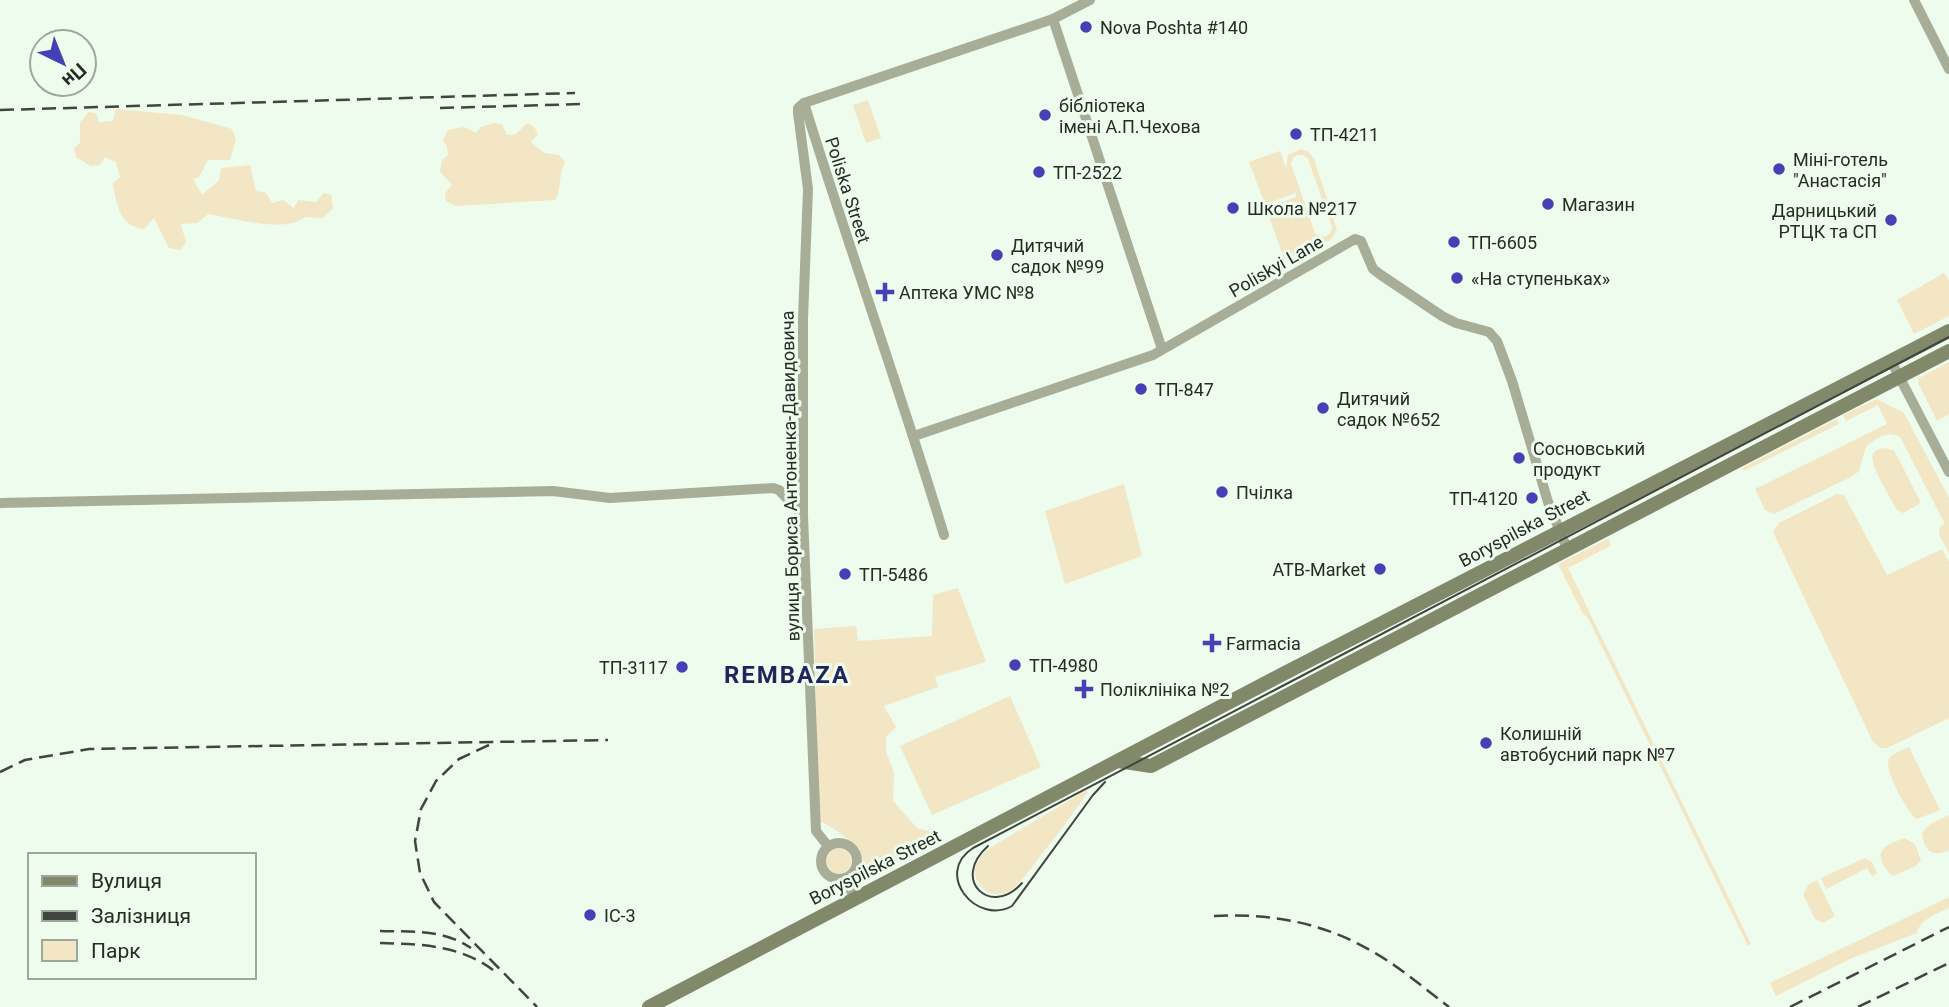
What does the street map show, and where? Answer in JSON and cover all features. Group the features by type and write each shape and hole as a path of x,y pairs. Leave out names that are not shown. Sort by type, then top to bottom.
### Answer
{"main road":[{"name":"Boryspilska Street","path":"649,1007 1949,331"},
{"path":"1118,761 1151,765 1949,351"}],"street":[{"path":"804,103 1053,19 1090,0"},
{"path":"1914,0 1949,69"},
{"path":"1053,19 1162,349"},
{"name":"Poliska Street","path":"804,103 944,535"},
{"name":"вулиця Бориса Антоненка-Давидовича","path":"804,103 798,108 808,189 803,319 803,516 816,831 828,846"},
{"name":"Poliskyi Lane","path":"914,436 1116,368 1162,349 1355,239 1362,241 1373,269 1381,275 1442,316 1456,323 1489,332 1497,341 1513,382 1540,477 1568,551"},
{"path":"1891,361 1949,472"},
{"path":"0,503 553,491 610,498 773,488 779,490 803,516"},
{"path":"846,844 856,854 855,869 845,878 831,877 824,871 821,858 828,846 846,844"},
{"path":"845,878 855,899"}],"green space":[{"path":"868,100 881,138 866,143 853,105"},
{"path":"116,109 182,115 232,129 236,139 230,160 208,160 199,177 193,179 202,195 219,180 221,168 250,165 256,191 266,193 272,203 283,200 294,208 298,200 316,202 324,193 331,195 333,208 323,218 305,217 296,222 272,225 208,214 197,223 181,224 186,243 180,250 169,248 154,218 144,229 129,224 124,219 113,183 120,177 116,162 105,157 100,165 91,166 76,157 74,148 80,143 80,123 88,112 96,113 99,122 113,121"},
{"path":"494,123 502,124 507,135 516,134 527,123 534,127 538,134 531,142 544,153 559,155 565,162 555,200 456,206 446,201 445,193 452,185 440,172 442,160 448,155 443,140 448,130 464,127 476,133 481,127"},
{"path":"1300,149 1308,151 1314,159 1337,230 1330,241 1320,243 1312,238 1315,248 1284,259 1266,208 1296,197 1296,193 1265,204 1249,162 1280,151 1286,168 1288,155","holes":["1303,155 1308,159 1332,227 1326,236 1315,233 1291,164 1293,158"]},
{"path":"1944,273 1949,281 1949,316 1914,334 1897,300"},
{"path":"1949,362 1949,414 1937,421 1918,383 1919,378"},
{"path":"1877,399 1904,413 1949,498 1949,554 1939,534 1940,527 1945,524 1900,437 1896,435 1883,436 1866,446 1859,471 1853,476 1774,514 1765,510 1755,489 1887,424 1878,405 1846,421 1843,415"},
{"path":"1837,419 1839,424 1744,471 1742,468"},
{"path":"1883,448 1894,450 1920,501 1903,513 1897,510 1872,459 1873,454"},
{"path":"1124,484 1142,556 1065,584 1045,511"},
{"path":"1837,494 1844,495 1887,575 1942,549 1949,562 1949,718 1887,748 1881,748 1873,742 1773,532 1779,523"},
{"path":"1609,538 1610,546 1568,568 1751,944 1748,946 1588,618 1582,612 1558,564"},
{"path":"958,588 986,662 935,677 938,687 884,706 896,727 886,737 886,752 894,772 893,801 917,828 929,831 935,840 870,875 861,856 850,842 819,821 814,629 856,626 858,641 932,636 933,595"},
{"path":"1010,696 1041,767 932,815 900,746"},
{"path":"1909,747 1940,810 1917,819 1897,790 1888,764 1893,755"},
{"path":"1085,791 1088,792 1070,818 1014,888 994,894 979,884 974,871 980,857 988,849"},
{"path":"1949,815 1949,850 1934,853 1927,848 1922,833 1929,825"},
{"path":"1904,838 1915,844 1921,860 1916,866 1893,876 1886,870 1881,853 1887,846"},
{"path":"838,848 847,852 851,861 847,870 838,874 829,870 825,861 829,852"},
{"path":"1865,858 1872,862 1877,874 1872,876 1867,868 1826,889 1821,878"},
{"path":"1817,880 1835,916 1823,923 1815,919 1803,894 1809,884"},
{"path":"1949,897 1949,908 1925,921 1917,933 1852,958 1776,996 1770,983"}],"tram line":[{"path":"1105,782 1012,906 999,910 986,909 964,894 957,871 962,859 973,848 1949,337"},
{"path":"988,846 977,859 973,871 974,882 979,890 988,896 998,897 1010,893 1022,883"}],"railway":[{"path":"0,110 575,93"},
{"path":"440,108 583,104"},
{"path":"0,772 25,760 89,749 608,740"},
{"path":"489,745 459,759 436,781 421,809 415,841 420,873 434,902 537,1007"},
{"path":"1214,916 1277,918 1337,934 1385,959 1449,1007"},
{"path":"1790,1007 1949,927"},
{"path":"380,931 450,937 471,948"},
{"path":"380,943 425,945 453,951 467,955 493,970"},
{"path":"1858,1007 1949,963"}],"place":[{"name":"Nova Poshta #140","path":"1086,27"},
{"name":"бібліотека імені А.П.Чехова","path":"1045,115"},
{"name":"ТП-4211","path":"1296,134"},
{"name":"Міні-готель \"Анастасія\"","path":"1779,169"},
{"name":"ТП-2522","path":"1039,172"},
{"name":"Магазин","path":"1548,204"},
{"name":"Школа №217","path":"1233,208"},
{"name":"Дарницький РТЦК та СП","path":"1891,220"},
{"name":"ТП-6605","path":"1454,242"},
{"name":"Дитячий садок №99","path":"997,255"},
{"name":"«На ступеньках»","path":"1457,278"},
{"name":"Аптека УМС №8","path":"885,292"},
{"name":"ТП-847","path":"1141,389"},
{"name":"Дитячий садок №652","path":"1323,408"},
{"name":"Сосновський продукт","path":"1519,458"},
{"name":"Пчілка","path":"1222,492"},
{"name":"ТП-4120","path":"1532,498"},
{"name":"ATB-Market","path":"1380,569"},
{"name":"ТП-5486","path":"845,574"},
{"name":"Farmacia","path":"1212,643"},
{"name":"ТП-4980","path":"1015,665"},
{"name":"ТП-3117","path":"682,667"},
{"name":"Поліклініка №2","path":"1084,689"},
{"name":"Колишній автобусний парк №7","path":"1486,743"},
{"name":"ІС-3","path":"590,915"}],"district":[{"name":"REMBAZA","path":"787,675"}]}
